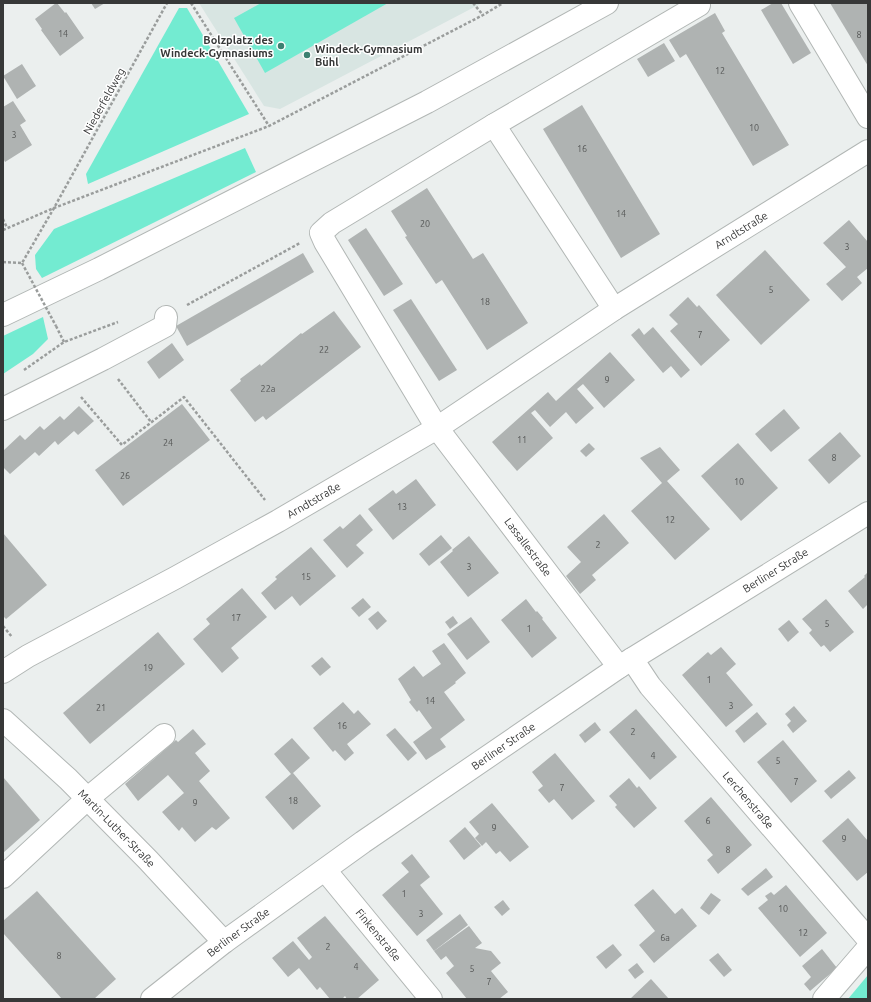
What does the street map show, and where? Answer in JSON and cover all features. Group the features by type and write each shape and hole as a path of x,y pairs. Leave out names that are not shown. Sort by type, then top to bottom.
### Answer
{"street":[{"path":"3,315 99,269 420,106 607,3"},
{"path":"800,3 868,116"},
{"path":"321,233 332,224 494,125 699,4"},
{"path":"494,125 614,309"},
{"name":"Arndtstraße","path":"3,672 28,656 175,578 278,521 437,428 614,309 868,152"},
{"name":"Lassallestraße","path":"321,233 437,428 626,663"},
{"path":"3,409 165,326 166,316"},
{"name":"Berliner Straße","path":"152,999 224,942 363,842 626,663 868,513"},
{"name":"Lerchenstraße","path":"626,663 650,686 868,939"},
{"name":"Martin-Luther-Straße","path":"3,720 68,779 148,860 224,942"},
{"path":"3,877 87,799 164,735"},
{"name":"Finkenstraße","path":"325,870 431,999"},
{"path":"824,999 868,948"}],"path":[{"name":"Niederfeldweg","path":"22,263 167,3"},
{"path":"191,3 269,126"},
{"path":"473,3 483,15"},
{"path":"3,230 54,208 269,126 483,15 503,3"},
{"path":"3,219 7,228"},
{"path":"166,316 310,237 321,233"},
{"path":"3,262 22,263 64,342"},
{"path":"19,374 64,342 121,320"},
{"path":"103,359 151,422"},
{"path":"64,378 122,446 184,397 266,502 278,521"}],"shaded area":[{"name":"Windeck-Gymnasium Bühl","path":"199,3 482,3 280,109 264,106"}],"green space":[{"name":"Bolzplatz des Windeck-Gymnasiums","path":"261,3 388,3 265,73 234,18"},
{"path":"179,8 187,8 249,114 88,184 86,174"},
{"path":"245,148 256,172 42,278 36,269 35,255 54,229"},
{"path":"43,317 48,339 33,354 3,374 3,336"},
{"path":"868,975 868,999 848,999"}],"building":[{"path":"56,3 65,13 66,12 84,38 60,56 35,19"},
{"path":"91,3 105,3 95,9"},
{"path":"773,3 781,3 811,53 793,64 761,10"},
{"path":"830,3 868,3 868,66"},
{"path":"715,13 725,31 722,33 789,145 753,166 686,54 680,58 669,40"},
{"path":"664,43 675,61 648,77 637,59"},
{"path":"22,64 36,86 17,99 3,76"},
{"path":"13,101 26,121 20,125 32,145 5,162 3,158 3,107"},
{"path":"582,105 660,234 621,258 543,129"},
{"path":"427,188 473,259 483,253 528,323 487,350 442,280 436,284 405,237 407,236 391,211"},
{"path":"849,220 868,242 868,268 857,277 862,283 842,301 826,284 846,267 823,243"},
{"path":"366,228 403,284 384,296 348,240"},
{"path":"765,250 810,300 761,345 716,295"},
{"path":"303,253 314,272 187,346 176,326"},
{"path":"688,297 697,307 699,305 730,340 701,366 670,331 678,324 669,315"},
{"path":"411,299 457,370 439,381 393,310"},
{"path":"334,311 361,347 266,420 263,416 255,422 230,390 241,381 240,379 260,364 261,366 301,333 302,334"},
{"path":"653,327 690,370 681,378 671,366 663,373 631,335 639,328 644,335"},
{"path":"172,343 184,360 159,379 147,362"},
{"path":"610,352 635,380 604,408 583,384 577,389 594,408 576,424 566,412 550,427 535,410 531,413 553,438 517,471 492,442 548,392 556,401"},
{"path":"182,404 210,440 123,506 95,470"},
{"path":"79,406 94,421 78,435 74,431 58,445 55,441 39,456 35,452 10,474 3,467 3,451 20,435 25,440 40,426 44,430 60,416 64,420"},
{"path":"784,409 800,428 771,452 755,434"},
{"path":"840,432 861,456 829,484 808,460"},
{"path":"589,443 595,449 586,457 580,451"},
{"path":"738,443 778,488 741,521 701,476"},
{"path":"660,447 680,470 667,481 710,529 675,560 631,511 662,483 640,458"},
{"path":"416,479 436,505 393,540 368,509 393,490 396,494"},
{"path":"360,514 373,530 356,545 364,553 347,568 323,540 340,526 343,529"},
{"path":"604,514 629,543 592,575 596,580 580,594 566,576 581,562 567,547"},
{"path":"3,533 47,585 6,619 3,616"},
{"path":"441,535 452,548 429,566 419,554"},
{"path":"469,536 499,573 468,597 440,562"},
{"path":"311,547 336,576 300,606 292,596 275,610 261,593 277,579 275,577"},
{"path":"868,572 868,604 863,609 848,591 865,577 864,576"},
{"path":"242,588 267,617 231,648 239,658 222,673 193,639 210,624 206,619"},
{"path":"363,598 371,607 359,617 351,608"},
{"path":"526,599 536,612 537,611 543,618 542,619 557,638 532,658 501,620"},
{"path":"826,599 854,632 830,652 824,645 821,647 809,633 812,630 802,619"},
{"path":"378,611 387,621 377,630 368,619"},
{"path":"453,616 458,623 450,629 445,622"},
{"path":"471,617 490,642 467,660 447,634"},
{"path":"789,620 799,632 788,642 778,629"},
{"path":"158,632 185,664 90,744 63,713"},
{"path":"444,643 466,673 444,692 465,720 440,739 446,747 426,760 413,742 432,728 419,710 417,712 409,702 411,700 398,679 414,666 423,677 441,664 432,651"},
{"path":"721,647 736,664 726,673 753,705 726,727 682,675 708,652 711,655"},
{"path":"322,657 331,667 320,676 311,666"},
{"path":"343,702 354,714 358,710 371,724 347,744 354,753 345,761 335,750 333,752 313,728"},
{"path":"794,706 807,721 793,733 787,725 791,721 785,714"},
{"path":"636,709 677,757 650,780 609,732"},
{"path":"757,712 767,724 744,743 735,731"},
{"path":"595,722 601,730 585,743 579,735"},
{"path":"395,728 417,753 408,761 386,735"},
{"path":"193,729 206,744 195,753 210,771 199,781 230,818 216,830 212,827 195,842 182,827 179,831 162,812 184,793 168,775 138,801 125,784 176,740 178,742"},
{"path":"292,738 310,758 293,773 321,806 293,830 265,797 291,774 274,754"},
{"path":"783,740 817,781 791,803 757,762"},
{"path":"555,753 595,801 572,820 554,799 549,803 538,790 543,786 532,772"},
{"path":"849,770 856,778 831,799 824,791"},
{"path":"3,777 40,820 3,853"},
{"path":"629,778 637,788 639,786 657,808 634,828 615,807 617,805 609,796"},
{"path":"711,797 752,845 718,874 707,860 713,855 684,821"},
{"path":"492,803 529,847 510,862 500,851 496,854 486,842 482,846 475,838 479,834 469,822"},
{"path":"848,818 868,841 868,872 857,881 822,841"},
{"path":"465,827 481,846 464,860 449,841"},
{"path":"412,854 430,877 420,885 443,914 417,936 382,895 409,872 401,863"},
{"path":"766,868 773,877 748,896 741,889"},
{"path":"786,885 827,933 800,957 758,908 768,900 765,896 771,892 774,895"},
{"path":"653,889 675,914 682,908 697,926 654,963 639,945 655,931 634,905"},
{"path":"37,891 116,979 94,999 62,999 3,933 3,921"},
{"path":"711,893 721,900 709,915 700,908"},
{"path":"503,900 510,909 502,916 494,907"},
{"path":"460,914 468,925 434,951 426,940"},
{"path":"325,916 379,980 357,999 347,999 345,996 342,999 330,999 320,987 317,990 299,968 288,977 272,958 293,941 309,960 312,957 297,938"},
{"path":"469,926 482,943 475,948 491,951 501,963 491,971 508,992 499,999 467,999 446,973 454,966 446,956 441,960 434,951"},
{"path":"613,944 622,955 606,969 596,957"},
{"path":"822,949 837,968 810,991 804,984 811,977 802,966"},
{"path":"718,953 732,970 724,977 709,960"},
{"path":"637,963 644,972 635,979 628,970"},
{"path":"651,979 669,999 630,999"}],"place":[{"name":"Bolzplatz des Windeck-Gymnasiums","path":"281,46"},
{"name":"Windeck-Gymnasium Bühl","path":"307,55"}]}
